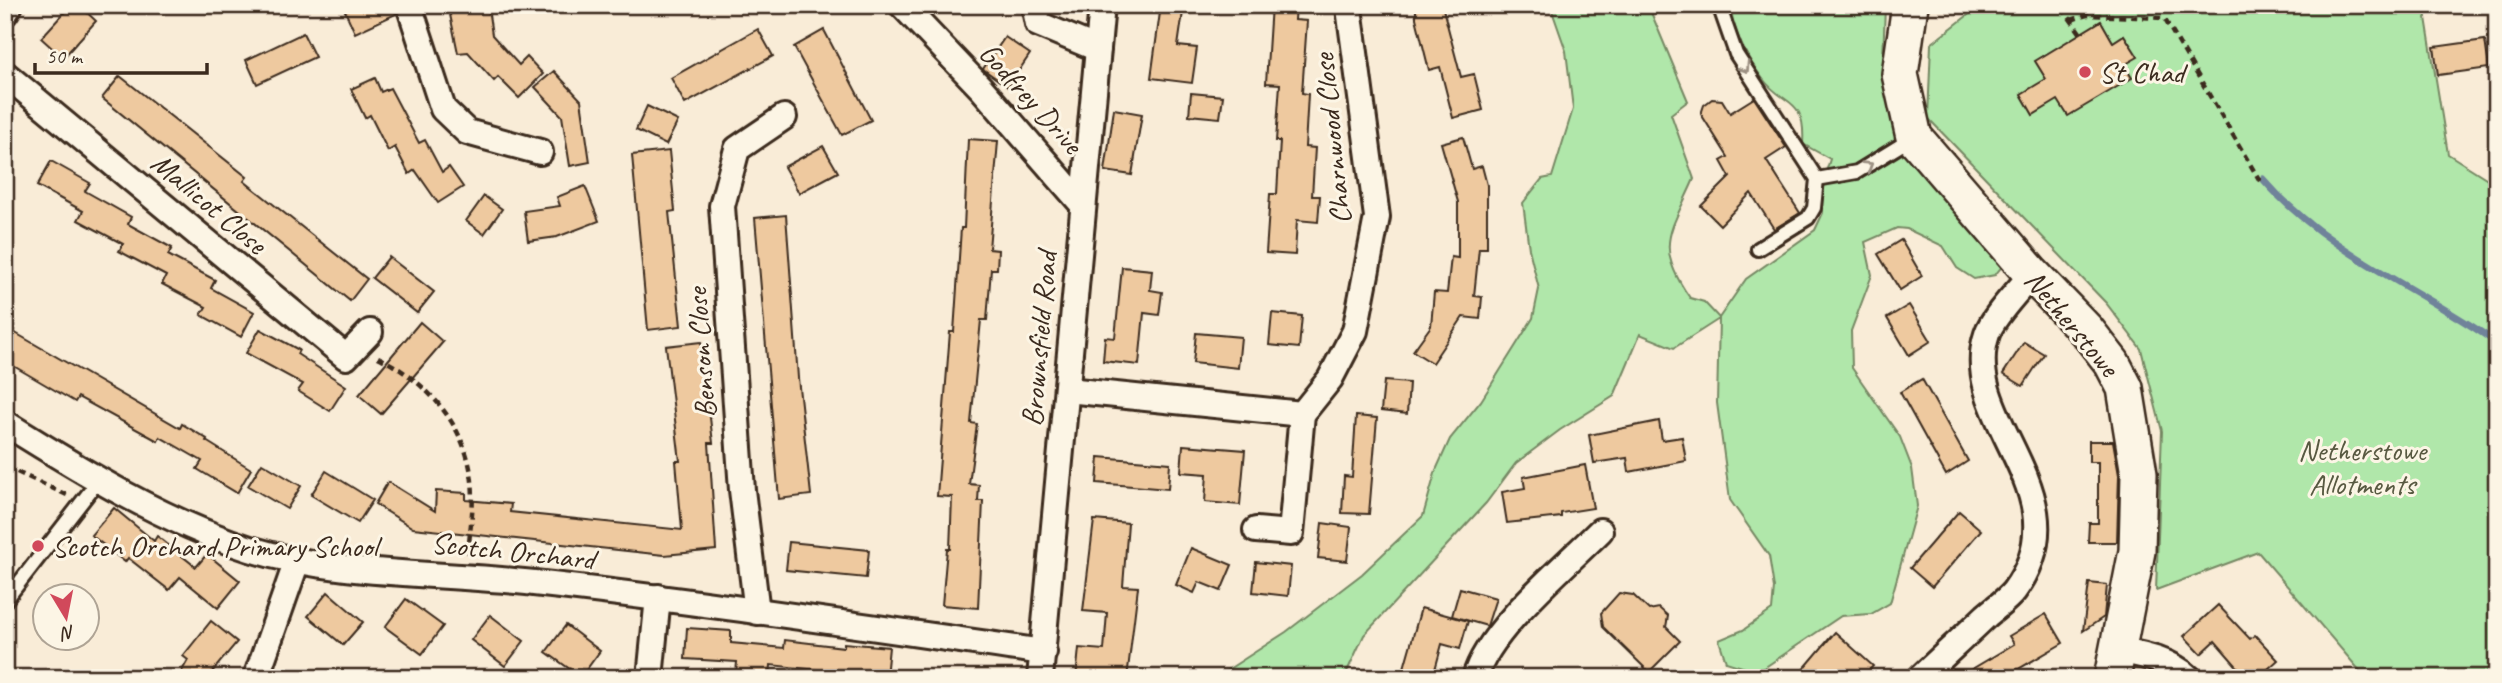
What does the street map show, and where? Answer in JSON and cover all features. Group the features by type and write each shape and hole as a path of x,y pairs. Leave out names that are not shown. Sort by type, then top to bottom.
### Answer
{"street":[{"path":"5,13 10,5"},
{"path":"409,5 443,108 467,132 540,152"},
{"name":"Godfrey Drive","path":"902,5 982,89 1082,204"},
{"path":"1034,5 1038,24 1098,49"},
{"name":"Brownsfield Road","path":"1040,678 1102,5"},
{"name":"Netherstowe","path":"1910,5 1900,74 1914,137 2032,274 2087,331 2112,363 2125,388 2139,474 2137,551 2115,664"},
{"name":"Charnwood Close","path":"1302,414 1330,379 1355,331 1377,217 1349,8"},
{"name":"Mallicot Close","path":"5,74 346,357 364,339"},
{"name":"Benson Close","path":"757,612 742,490 722,206 737,149 784,117"},
{"path":"1920,678 2014,591 2033,553 2037,517 2027,481 1989,391 1981,359 1987,331 2032,274"},
{"path":"1067,390 1302,414 1291,533 1255,530"},
{"name":"Scotch Orchard","path":"5,424 98,481 249,548 297,561 335,568 467,575 658,597 1044,652"},
{"path":"1475,678 1479,664 1518,612 1600,531"},
{"path":"256,678 297,561"},
{"path":"650,678 658,597"},
{"path":"2115,664 2148,656 2180,669 2189,678"}],"lane":[{"path":"1722,5 1736,54 1817,179 1814,208 1808,218 1758,249"},
{"path":"1817,179 1857,172 1914,137"},
{"path":"5,601 98,481"}],"path":[{"path":"2038,5 2063,9 2081,34"},
{"path":"2071,20 2087,15 2164,18 2260,181"},
{"path":"364,339 412,376 444,409 464,445 472,482 467,575"},
{"path":"6,467 81,502"}],"green space":[{"path":"1550,5 1648,5 1688,101 1671,114 1694,179 1673,226 1669,251 1679,280 1690,298 1704,302 1719,318 1746,279 1815,230 1823,213 1818,198 1830,159 1803,144 1803,129 1797,110 1771,88 1752,63 1737,34 1731,5 1885,5 1883,61 1889,99 2003,265 1995,275 1974,279 1957,268 1943,246 1907,229 1897,228 1865,242 1872,275 1851,331 1852,368 1900,437 1912,468 1917,506 1890,603 1871,614 1841,616 1758,672 1726,662 1719,640 1743,630 1772,610 1774,588 1769,556 1730,500 1717,403 1719,319 1674,348 1640,334 1614,396 1560,430 1516,463 1486,503 1364,635 1344,678 1215,678 1286,632 1362,574 1423,516 1436,470 1450,439 1481,401 1533,318 1539,289 1529,249 1523,203 1542,179 1552,177 1573,109 1566,51"},
{"name":"Netherstowe Allotments","path":"1981,5 2424,5 2448,154 2497,185 2497,678 2366,678 2258,552 2156,590 2162,431 2141,349 2106,303 1928,118 1931,44"}],"building":[{"path":"71,5 79,5 96,21 63,58 41,38"},
{"path":"356,5 395,5 396,14 355,33 345,11"},
{"path":"448,5 471,5 472,10 488,8 492,35 519,65 527,57 543,74 519,98 498,77 494,81 468,52 458,53"},
{"path":"1161,5 1184,5 1178,46 1197,48 1192,83 1151,78"},
{"path":"1271,5 1296,5 1295,20 1307,21 1302,93 1308,94 1305,147 1315,148 1312,196 1320,196 1318,222 1297,220 1295,255 1266,253 1270,194 1277,194 1280,141 1276,141 1280,84 1266,83"},
{"path":"1416,5 1442,5 1461,77 1474,74 1483,110 1453,118 1440,67 1429,70 1416,18"},
{"name":"St Chad","path":"2101,21 2113,42 2124,35 2138,57 2124,65 2132,78 2068,116 2058,100 2033,115 2021,94 2046,79 2035,61"},
{"path":"758,29 773,56 685,104 671,78"},
{"path":"824,30 871,120 842,135 794,47"},
{"path":"303,33 315,57 257,84 246,60"},
{"path":"1005,37 1030,54 1008,87 983,69"},
{"path":"2485,40 2489,68 2438,75 2434,47"},
{"path":"554,71 581,100 590,162 570,166 562,116 535,87"},
{"path":"120,76 247,177 244,181 367,279 350,301 102,98"},
{"path":"375,78 381,92 390,88 419,143 425,140 442,172 449,167 463,187 438,203 415,170 409,174 395,147 388,151 370,115 365,118 351,89"},
{"path":"1191,93 1223,96 1220,118 1189,115"},
{"path":"1754,98 1786,147 1766,160 1800,213 1774,229 1751,193 1720,225 1701,206 1730,177 1721,161 1728,157 1701,114 1704,105 1712,99 1722,100 1730,113"},
{"path":"647,106 678,121 666,145 636,130"},
{"path":"1114,109 1142,114 1132,175 1105,171"},
{"path":"1463,137 1472,169 1482,166 1487,185 1487,248 1479,248 1474,296 1482,297 1480,319 1463,317 1432,363 1413,351 1431,326 1434,292 1447,293 1451,257 1458,258 1458,202 1441,143"},
{"path":"968,139 998,141 989,249 998,250 997,269 991,269 987,320 981,320 971,423 977,424 969,484 979,485 978,501 983,501 978,608 942,605 947,549 950,549 952,497 937,496 950,332 954,332 961,228 964,228"},
{"path":"823,146 838,172 799,193 784,167"},
{"path":"669,151 675,211 669,212 681,326 648,330 632,155"},
{"path":"51,161 90,183 85,191 131,217 128,224 172,248 168,255 215,280 211,288 254,312 241,337 201,315 206,307 162,284 166,276 119,251 123,244 78,220 83,211 37,186"},
{"path":"585,186 599,221 557,237 528,241 524,211 560,206 557,197"},
{"path":"484,196 502,209 484,234 466,221"},
{"path":"786,215 798,378 811,495 779,499 755,218"},
{"path":"1901,240 1922,276 1900,290 1878,254"},
{"path":"389,257 434,292 417,313 372,278"},
{"path":"1122,267 1152,270 1150,290 1162,292 1159,315 1144,313 1139,365 1103,361 1105,337 1115,338"},
{"path":"1909,305 1931,341 1909,355 1887,318"},
{"path":"1272,313 1302,316 1299,348 1269,345"},
{"path":"420,322 443,342 381,414 359,395"},
{"path":"5,327 180,428 182,424 251,469 237,493 197,469 202,461 160,437 158,441 78,397 75,402 5,361"},
{"path":"260,329 299,350 297,354 346,386 330,411 298,391 303,384 246,353"},
{"path":"1196,333 1241,337 1238,368 1193,363"},
{"path":"701,342 713,443 709,443 716,550 664,555 413,528 375,504 388,482 435,511 436,491 466,493 466,500 511,504 510,512 682,530 676,461 680,461 666,346"},
{"path":"2024,342 2044,354 2023,386 2003,374"},
{"path":"1922,379 1968,461 1946,475 1900,392"},
{"path":"1384,381 1409,383 1407,414 1381,411"},
{"path":"1356,416 1377,418 1369,514 1342,513 1344,476 1352,477"},
{"path":"1659,421 1662,440 1682,437 1686,461 1629,472 1627,458 1594,463 1589,435"},
{"path":"2089,441 2113,441 2119,475 2117,542 2088,542 2089,523 2098,523 2098,462 2089,462"},
{"path":"1183,445 1245,450 1240,505 1205,502 1207,474 1181,472"},
{"path":"1099,457 1170,463 1168,489 1097,483"},
{"path":"262,463 301,486 287,509 248,486"},
{"path":"1585,465 1593,508 1561,513 1561,517 1507,523 1502,492 1525,488 1523,477"},
{"path":"326,471 373,500 358,523 311,495"},
{"path":"114,508 154,541 157,536 196,567 207,554 240,581 218,608 180,577 169,590 128,558 125,562 91,535"},
{"path":"1959,511 1981,530 1932,587 1910,568"},
{"path":"1094,520 1128,523 1123,586 1138,587 1127,678 1076,678 1079,648 1104,650 1107,613 1083,611"},
{"path":"1322,523 1351,527 1347,561 1318,558"},
{"path":"789,542 869,550 866,578 786,570"},
{"path":"1191,548 1232,565 1221,591 1199,582 1194,593 1176,585"},
{"path":"1256,562 1291,566 1288,596 1253,592"},
{"path":"2089,583 2107,585 2104,617 2083,631"},
{"path":"1460,588 1496,598 1487,626 1452,616"},
{"path":"328,592 363,622 343,645 308,616"},
{"path":"1619,593 1633,595 1649,610 1659,608 1668,616 1666,627 1680,641 1649,672 1603,627 1601,613"},
{"path":"406,599 443,626 422,654 385,627"},
{"path":"2218,605 2250,639 2255,635 2278,660 2258,678 2247,678 2215,641 2201,654 2184,636"},
{"path":"1421,608 1468,621 1460,649 1442,644 1433,677 1404,668"},
{"path":"2046,614 2063,643 2003,678 1957,678 2014,644 2009,636"},
{"path":"490,615 524,641 505,666 471,640"},
{"path":"211,621 237,642 207,678 178,678 188,660 183,656"},
{"path":"566,625 600,651 581,677 546,652"},
{"path":"687,628 731,631 731,643 784,648 785,640 844,647 844,643 889,647 886,677 771,665 770,677 736,673 737,662 685,659"},
{"path":"1835,632 1873,666 1863,678 1796,678"}],"waterway":[{"path":"2263,179 2288,205 2345,249 2497,343"}],"place":[{"name":"St Chad","path":"2085,72"},
{"name":"Scotch Orchard Primary School","path":"38,546"}]}
